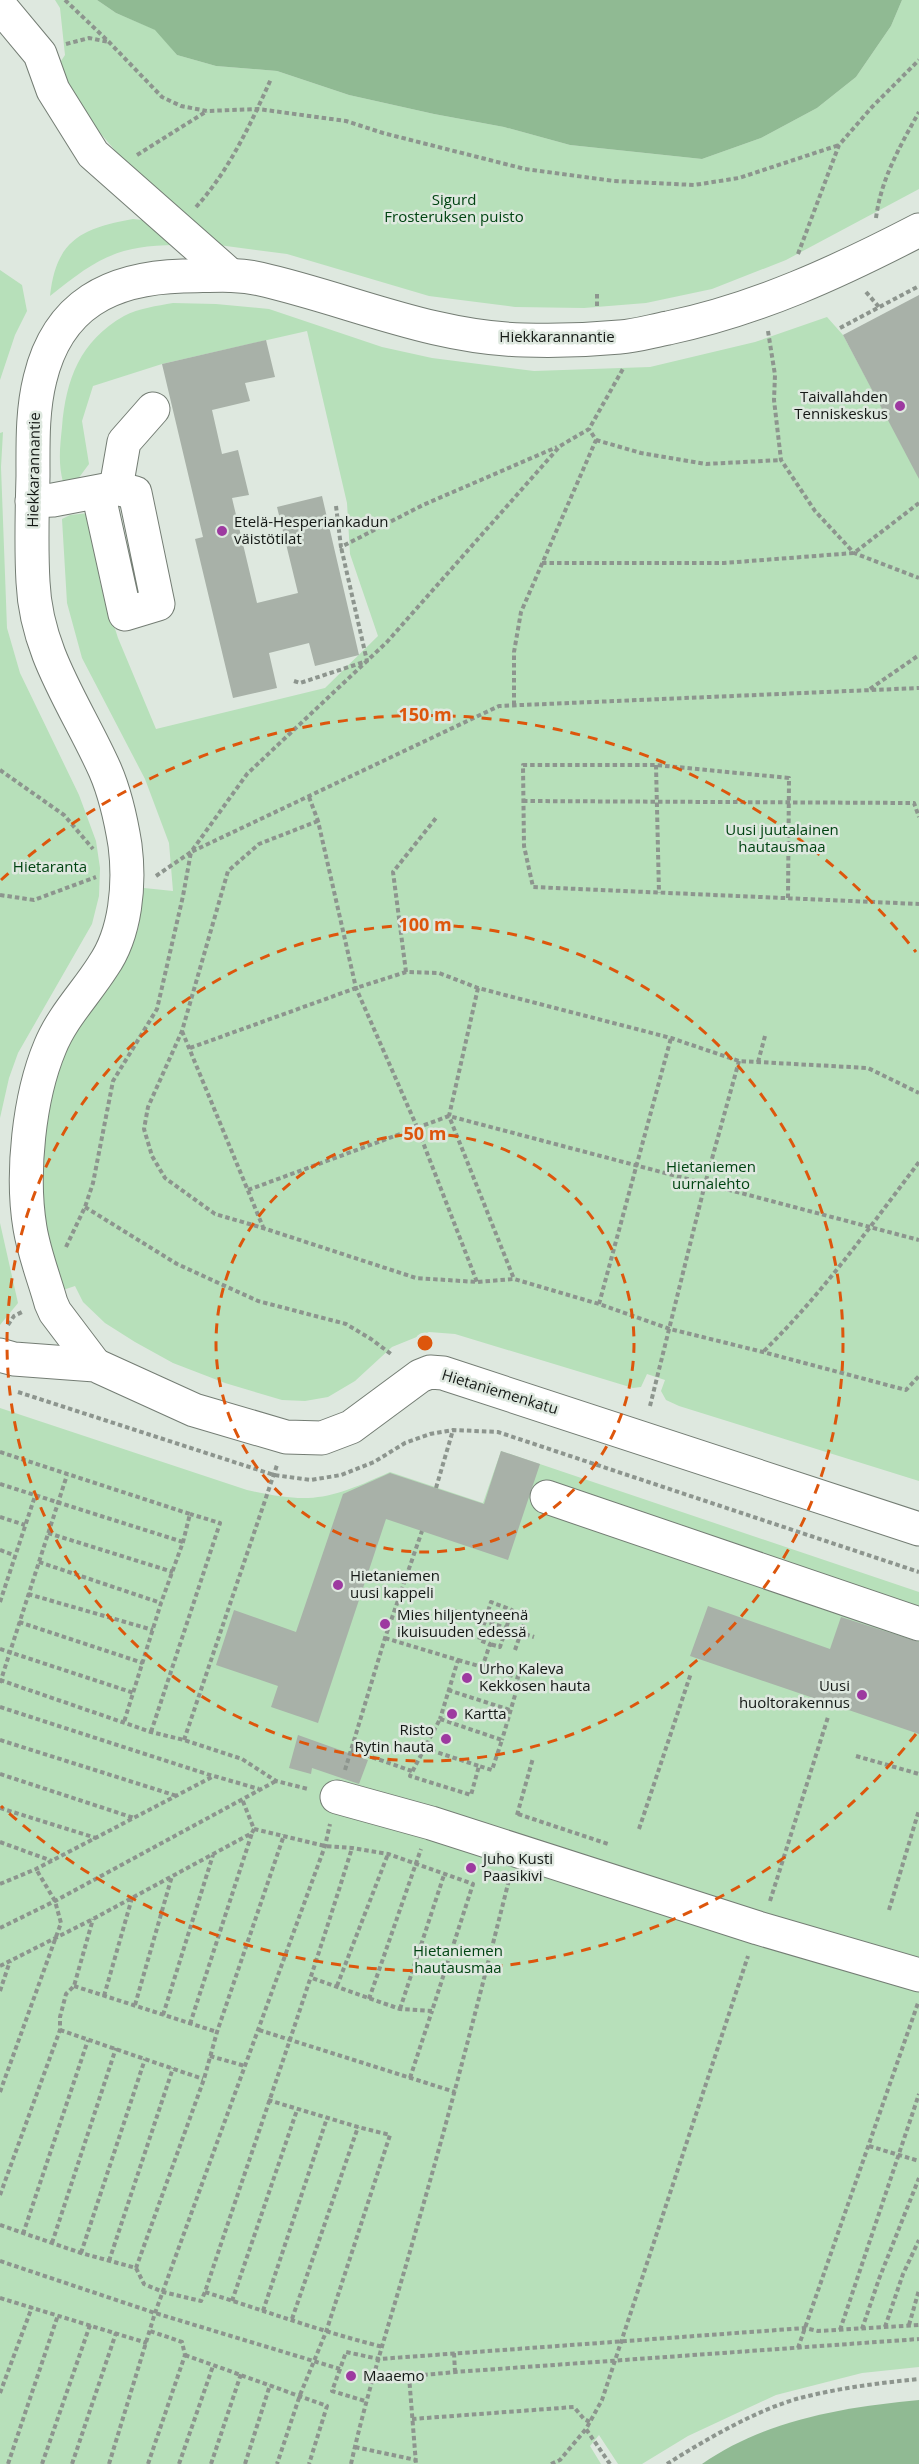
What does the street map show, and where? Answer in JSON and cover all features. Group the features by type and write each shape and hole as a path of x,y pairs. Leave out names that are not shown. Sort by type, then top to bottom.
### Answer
{"street":[{"path":"0,6 40,54 53,90 93,154 230,275"},
{"name":"Hiekkarannantie","path":"95,1365 55,1312 51,1302 30,1228 27,1188 35,1097 50,1045 70,1010 107,961 119,929 125,902 124,843 106,773 51,664 36,611 33,584 33,423 39,380 49,351 67,322 88,301 106,290 132,281 160,277 230,275 257,278 445,332 518,340 624,337 708,320 775,298 850,266 919,230"},
{"path":"32,501 53,500 107,490 124,441 153,409"},
{"path":"2,1343 14,1359 95,1365"},
{"name":"Hietaniemenkatu","path":"95,1365 194,1410 286,1437 322,1438 351,1427 420,1376 430,1372 443,1373 919,1529"},
{"path":"548,1497 919,1624"},
{"path":"337,1797 431,1823 512,1849 764,1915 919,1976"}],"path":[{"path":"65,0 162,96 182,106 207,111 258,109 346,121 382,133 525,169 614,181 694,185 739,178 839,145"},
{"path":"40,54 53,46 89,38 109,42"},
{"path":"794,264 839,145 872,107 919,60"},
{"path":"178,229 214,187 258,109 271,79"},
{"path":"111,171 207,111"},
{"path":"875,219 878,197 896,153 919,112"},
{"path":"840,328 919,286"},
{"path":"867,292 879,307"},
{"path":"597,294 598,314"},
{"path":"768,331 775,375 774,400 781,460 815,511 854,553"},
{"path":"341,547 423,505 560,446 590,429 627,362"},
{"path":"590,429 596,440 641,453 706,464 781,460"},
{"path":"514,705 514,652 521,612 596,440"},
{"path":"63,1254 85,1207 93,1183 113,1081 157,1009 191,852 247,774 387,642 560,446"},
{"path":"854,553 919,503"},
{"path":"336,506 341,547 367,661"},
{"path":"543,563 724,563 854,553 919,578"},
{"path":"869,690 919,656"},
{"path":"294,681 300,683 367,661"},
{"path":"0,895 34,900 125,877 191,852 499,706 919,688"},
{"path":"788,898 789,778 656,765 523,765 524,846 533,887 919,904"},
{"path":"656,765 659,893"},
{"path":"0,770 64,815 93,848 95,857"},
{"path":"309,797 318,821 356,988 417,1126 477,1282"},
{"path":"523,801 914,803 919,817"},
{"path":"406,972 393,872 436,818"},
{"path":"318,821 259,844 228,871 182,1031 148,1107 144,1129 152,1156 165,1178 215,1214 416,1278 477,1282 514,1279 599,1304 670,1329 906,1390 919,1376"},
{"path":"96,867 125,877"},
{"path":"190,1048 406,972 439,973 478,988 671,1038 739,1061 868,1068 919,1093"},
{"path":"478,988 449,1116 514,1279"},
{"path":"182,1031 263,1228"},
{"path":"758,1062 765,1036"},
{"path":"599,1304 671,1038"},
{"path":"650,1406 705,1184 739,1061"},
{"path":"248,1190 449,1116 919,1240"},
{"path":"763,1352 789,1326 919,1162"},
{"path":"85,1207 177,1264 258,1301 346,1324 391,1354"},
{"path":"2,1343 14,1316 27,1310"},
{"path":"436,1488 453,1430"},
{"path":"184,1740 286,1437"},
{"path":"0,1452 220,1523 151,1732"},
{"path":"562,1454 702,1498 919,1572"},
{"path":"67,1475 0,1681 242,1760 276,1781 337,1797 325,1846 163,2292 109,2464"},
{"path":"0,1484 183,1542"},
{"path":"0,1602 2,1584 35,1496"},
{"path":"124,1722 190,1514"},
{"path":"0,1517 25,1525"},
{"path":"355,1735 422,1531"},
{"path":"48,1533 173,1572"},
{"path":"0,1550 14,1555"},
{"path":"39,1562 161,1603"},
{"path":"28,1594 153,1630"},
{"path":"491,1602 512,1610 500,1647 478,1640 485,1622 491,1602"},
{"path":"454,1611 534,1637"},
{"path":"515,1650 527,1615"},
{"path":"19,1622 143,1663"},
{"path":"385,1638 520,1678 492,1770 424,1748"},
{"path":"482,1668 490,1644"},
{"path":"0,1649 134,1693"},
{"path":"458,1660 440,1719 410,1776 471,1796 480,1766"},
{"path":"639,1829 691,1672"},
{"path":"448,1690 510,1710"},
{"path":"0,1707 259,1789"},
{"path":"551,2464 560,2460 586,2429 602,2400 828,1717"},
{"path":"440,1719 502,1740"},
{"path":"0,1740 177,1796"},
{"path":"351,1750 412,1771"},
{"path":"856,1755 919,1774"},
{"path":"351,2464 365,2401 380,2359 455,2092 512,1849 518,1814 533,1758"},
{"path":"0,1774 134,1819"},
{"path":"0,1884 52,1861 214,1776"},
{"path":"0,1928 55,1901 276,1781"},
{"path":"190,2024 253,1831 242,1799"},
{"path":"0,1808 96,1838"},
{"path":"889,1910 919,1810"},
{"path":"518,1814 608,1844"},
{"path":"369,1999 431,1823"},
{"path":"0,1966 93,1919 253,1831 284,1835 325,1846 388,1854 473,1884 410,2078"},
{"path":"284,1835 217,2032 204,2079 136,2268 144,2284 163,2292 201,2301 288,2040 312,1978 352,1848"},
{"path":"0,1842 52,1861"},
{"path":"163,2014 213,1854"},
{"path":"337,1986 388,1854"},
{"path":"0,2092 62,1923 55,1901 36,1869"},
{"path":"400,2008 444,1875"},
{"path":"135,2005 172,1876"},
{"path":"104,1995 133,1897"},
{"path":"0,2195 60,2030 60,2017 66,1994 74,1986 93,1919"},
{"path":"0,1991 10,1961"},
{"path":"312,1978 400,2008 432,2011"},
{"path":"74,1986 217,2032"},
{"path":"798,2348 919,2001"},
{"path":"60,2030 204,2079"},
{"path":"259,2030 455,2092"},
{"path":"23,2234 88,2040"},
{"path":"52,2242 116,2048"},
{"path":"210,2056 245,2066"},
{"path":"81,2253 145,2059"},
{"path":"109,2261 173,2068"},
{"path":"840,2330 919,2094"},
{"path":"268,2100 390,2135 326,2332 312,2362 277,2464"},
{"path":"232,2301 297,2110"},
{"path":"263,2311 327,2118"},
{"path":"292,2319 358,2127"},
{"path":"869,2146 919,2161"},
{"path":"862,2329 919,2178"},
{"path":"0,2225 81,2253 136,2268"},
{"path":"885,2327 903,2274 919,2240"},
{"path":"0,2261 156,2313 340,2369"},
{"path":"909,2325 919,2290"},
{"path":"205,2292 326,2332 383,2347"},
{"path":"0,2304 1,2298 147,2343"},
{"path":"0,2393 32,2307"},
{"path":"8,2464 58,2315"},
{"path":"42,2464 90,2325"},
{"path":"365,2401 332,2391 346,2352 380,2359 805,2328 818,2331 919,2325"},
{"path":"148,2464 185,2355 182,2342 150,2331"},
{"path":"72,2464 116,2333"},
{"path":"371,2380 919,2339"},
{"path":"454,2353 455,2372"},
{"path":"185,2355 327,2406 309,2464"},
{"path":"179,2464 213,2366"},
{"path":"211,2464 241,2374"},
{"path":"355,2447 416,2462 409,2376"},
{"path":"667,2464 741,2422 798,2399 866,2384 919,2379"},
{"path":"245,2464 270,2385"},
{"path":"412,2419 574,2407 584,2419 590,2422"},
{"path":"586,2429 610,2464"}],"green space":[{"name":"Sigurd Frosteruksen puisto","path":"55,0 97,0 116,13 156,30 177,55 216,66 277,71 349,95 504,127 570,145 702,159 761,138 817,108 856,77 891,26 902,0 919,0 919,189 786,260 712,289 646,303 584,308 515,307 429,296 287,254 211,244 175,205 119,155 83,113 59,64 65,55 60,8"},
{"path":"133,219 151,221 176,245 138,248 108,257 80,273 50,296 53,277 65,249 75,240 99,227"},
{"path":"0,270 22,285 27,311 15,335 0,380"},
{"path":"173,303 269,309 382,347 432,358 534,371 650,367 755,342 827,317 843,335 919,477 919,1481 679,1406 666,1400 661,1391 665,1380 647,1374 641,1387 633,1388 455,1334 429,1332 392,1347 355,1381 328,1397 305,1401 282,1400 225,1383 173,1363 105,1323 83,1302 75,1286 63,1290 48,1244 42,1197 42,1144 62,1048 138,930 144,888 173,891 169,843 145,779 82,658 67,603 62,519 70,515 89,513 100,582 118,638 156,729 325,688 378,636 350,554 347,503 307,331 162,364 93,386 82,421 89,464 75,483 63,482 60,455 64,409 72,377 86,349 96,337 124,316 142,309"},
{"name":"Hietaranta","path":"3,432 1,467 7,628 20,673 79,795 96,841 100,868 99,896 92,924 18,1053 9,1078 0,1118 0,433"},
{"path":"0,1223 18,1303 0,1325"},
{"name":"Hietaniemen hautausmaa","path":"0,1408 247,1490 289,1497 321,1497 336,1494 390,1472 483,1503 501,1451 919,1592 919,2367 862,2373 776,2395 688,2436 642,2464 618,2464 599,2435 590,2446 601,2464 0,2464"}],"shaded area":[{"path":"97,0 902,0 891,26 856,77 817,108 761,138 702,159 570,145 504,127 349,95 277,71 216,66 177,55 155,30 116,13"},
{"path":"919,2400 919,2464 702,2464 752,2436 806,2418 862,2407"}],"building":[{"name":"Taivallahden Tenniskeskus","path":"919,295 919,479 843,335"},
{"path":"266,340 275,377 245,383 250,401 212,410 222,454 238,450 249,495 232,498 257,603 298,593 277,507 322,496 359,655 315,666 309,643 269,653 277,688 233,698 195,539 203,537 162,364"},
{"name":"Hietaniemen uusi kappeli","path":"501,1451 540,1464 508,1560 386,1519 318,1723 271,1707 278,1686 216,1665 234,1610 296,1632 343,1494 390,1473 484,1504"},
{"name":"Uusi huoltorakennus","path":"708,1606 830,1649 841,1617 919,1642 919,1734 690,1656"},
{"path":"298,1735 368,1760 359,1784 312,1768 311,1774 289,1768"}],"place":[{"name":"Taivallahden Tenniskeskus","path":"900,406"},
{"name":"Etelä-Hesperiankadun väistötilat","path":"222,531"},
{"name":"Hietaniemen uusi kappeli","path":"338,1585"},
{"name":"Mies hiljentyneenä ikuisuuden edessä","path":"385,1624"},
{"name":"Urho Kaleva Kekkosen hauta","path":"467,1678"},
{"name":"Uusi huoltorakennus","path":"862,1695"},
{"name":"Kartta","path":"452,1714"},
{"name":"Risto Rytin hauta","path":"446,1739"},
{"name":"Juho Kusti Paasikivi","path":"471,1868"},
{"name":"Maaemo","path":"351,2376"}],"park label":[{"name":"Uusi juutalainen hautausmaa","path":"782,838"},
{"name":"Hietaniemen uurnalehto","path":"711,1176"}]}
